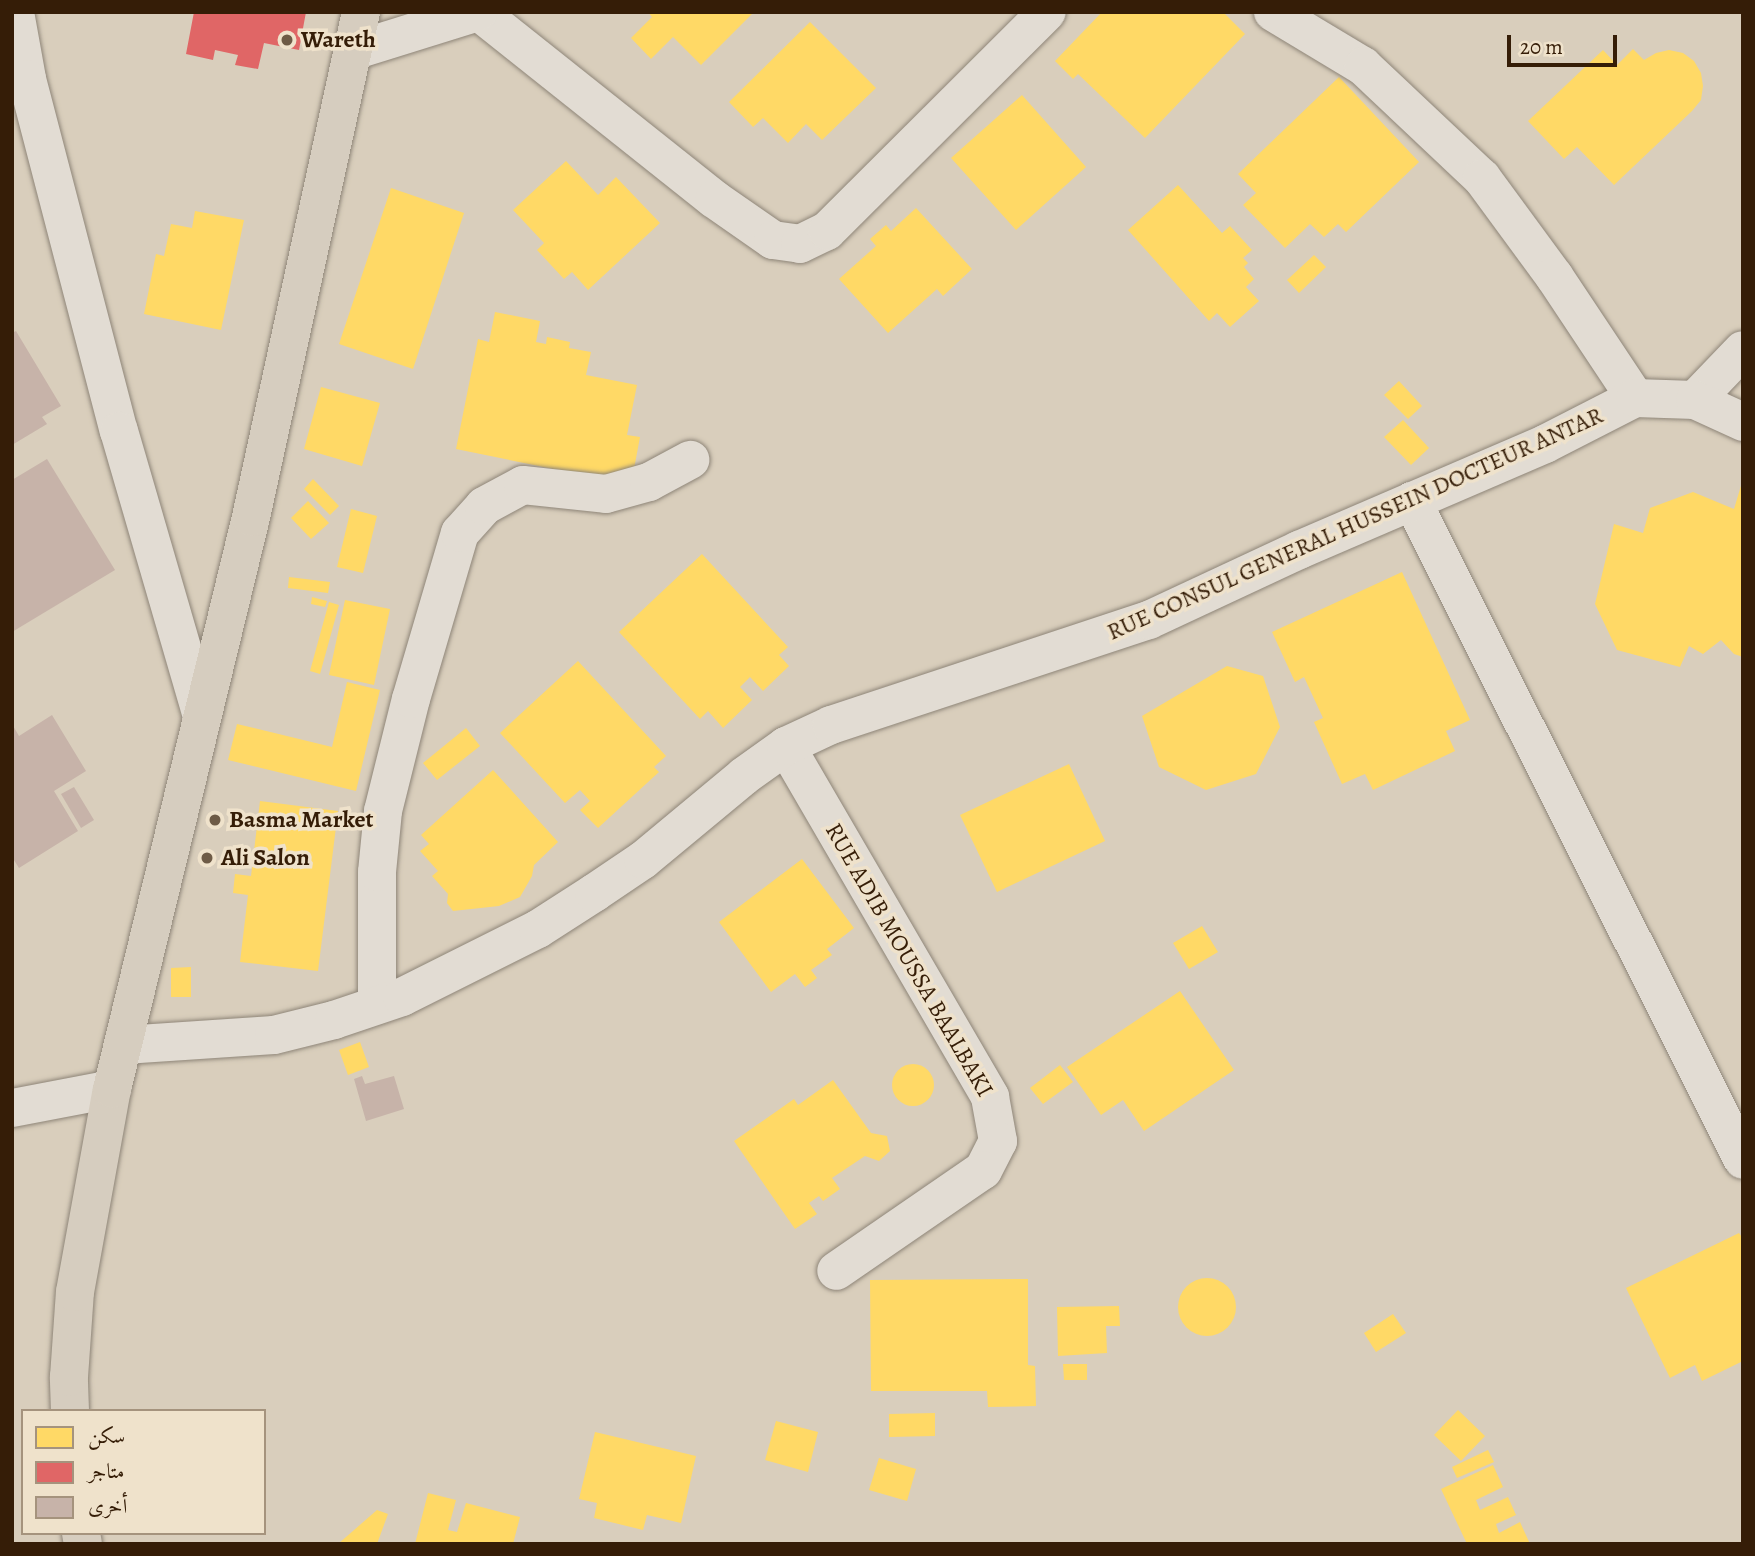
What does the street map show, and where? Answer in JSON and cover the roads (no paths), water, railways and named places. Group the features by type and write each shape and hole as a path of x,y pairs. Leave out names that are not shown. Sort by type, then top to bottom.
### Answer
{"main road":[{"path":"70,1409 69,1377 75,1292 112,1088 201,713 254,504 360,12"}],"street":[{"path":"15,12 27,79 109,391 201,713"},
{"path":"353,51 479,12 714,199 773,240 800,244 827,231 1047,12"},
{"path":"1273,12 1363,66 1482,178 1554,276 1635,398 1695,400 1743,422"},
{"path":"1695,400 1743,350"},
{"name":"RUE CONSUL GENERAL HUSSEIN DOCTEUR ANTAR","path":"124,1045 274,1035 402,997 538,929 643,860 744,776 786,746 831,725 1149,620 1545,444 1635,398"},
{"path":"377,1005 377,872 383,811 411,699 460,533 484,506 523,485 606,494 649,482 691,460"},
{"path":"1412,501 1743,1160"},
{"name":"RUE ADIB MOUSSA BAALBAKI","path":"786,746 990,1097 998,1141 984,1170 836,1270"},
{"path":"12,1108 112,1088"}],"place":[{"name":"Wareth","path":"287,40"},
{"name":"Basma Market","path":"215,820"},
{"name":"Ali Salon","path":"207,858"}]}
